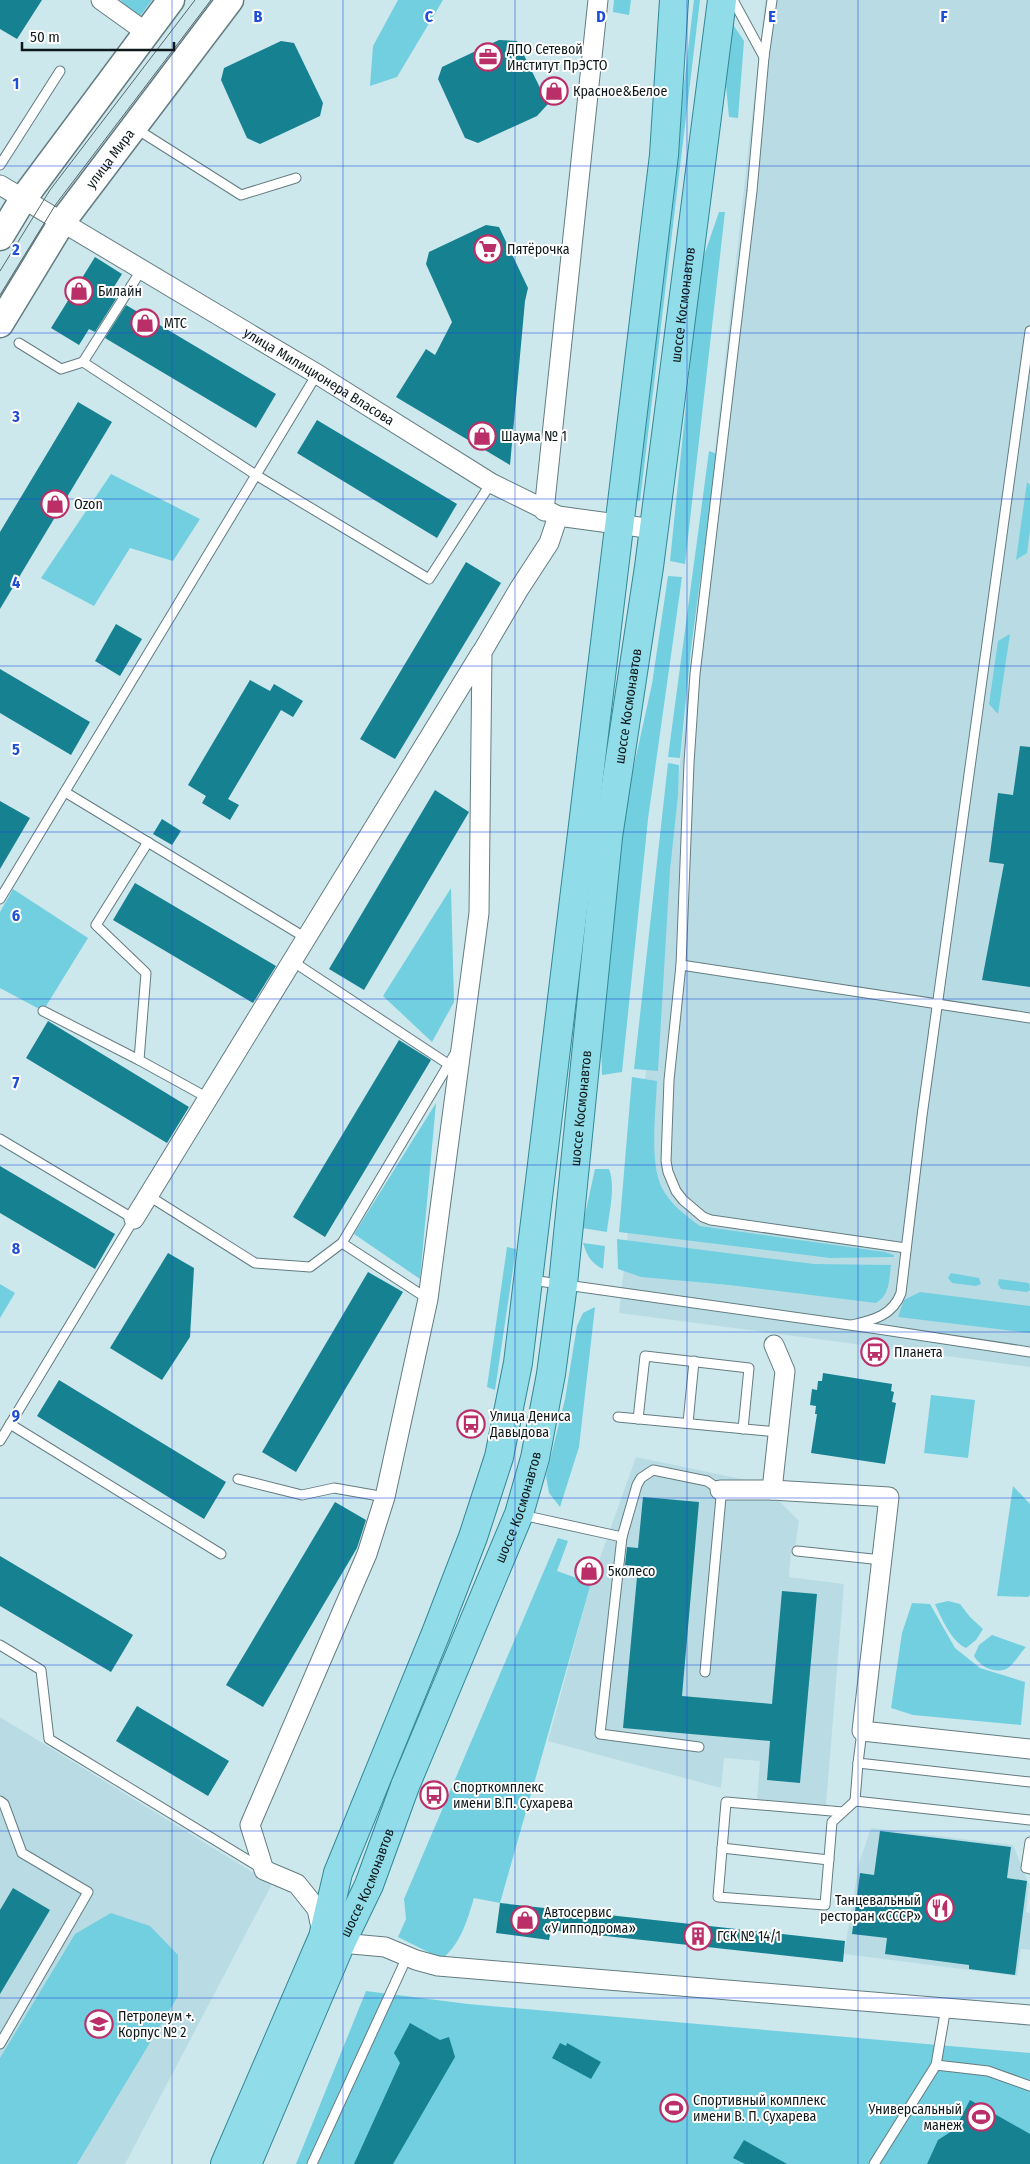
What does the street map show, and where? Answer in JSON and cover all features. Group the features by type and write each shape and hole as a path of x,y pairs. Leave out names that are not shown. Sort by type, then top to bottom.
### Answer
{"main road":[{"path":"0,237 23,199 171,0"},
{"name":"улица Мира","path":"0,324 62,222 230,0"},
{"name":"шоссе Космонавтов","path":"247,2164 332,1940 338,1873 473,1537 498,1457 518,1363 621,524 664,155 674,0"},
{"name":"шоссе Космонавтов","path":"225,2164 332,1940 368,1885 416,1759 519,1514 535,1458 549,1384 563,1284 608,837 654,530 722,0"}],"street":[{"path":"101,0 147,33"},
{"path":"134,1219 482,652 518,588 549,543 598,0"},
{"name":"улица Милиционера Власова","path":"0,185 316,374 491,483 551,513 654,530"},
{"path":"264,1870 250,1825 367,1554 385,1497 428,1299 479,913 482,652"},
{"path":"772,1490 784,1371 774,1345"},
{"path":"720,1490 772,1490 889,1497 862,1731 1030,1749"},
{"name":"шоссе Космонавтов","path":"264,1870 297,1884 317,1909 332,1940"},
{"path":"332,1940 385,1947 407,1957 438,1966 1030,2015"}],"lane":[{"path":"733,0 764,57"},
{"path":"772,0 764,57 752,191 695,674 689,763 681,965 669,1080 666,1161 671,1181 683,1200 702,1217 720,1222 906,1248"},
{"path":"0,165 60,71"},
{"path":"133,127 241,195 296,178"},
{"path":"19,343 61,369 83,362 142,269"},
{"path":"852,1325 880,1317 896,1303 901,1293 938,1005 1030,331"},
{"path":"83,362 256,475 429,579 491,483"},
{"path":"0,899 316,374"},
{"path":"65,792 306,938"},
{"path":"139,1060 146,973 96,925 148,842"},
{"path":"292,961 448,1064"},
{"path":"681,965 1030,1018"},
{"path":"43,1011 208,1098"},
{"path":"149,1196 255,1263 310,1266 342,1243 461,1043"},
{"path":"0,1139 134,1219 0,1441"},
{"path":"342,1243 428,1299"},
{"path":"528,1280 1030,1352"},
{"path":"638,1419 645,1356 749,1368 742,1429"},
{"path":"688,1423 694,1362"},
{"path":"618,1417 777,1432"},
{"path":"10,1424 221,1554"},
{"path":"700,1747 600,1734 622,1537 634,1494 641,1478 647,1473 659,1471 707,1481 720,1490 721,1497 705,1672"},
{"path":"238,1479 302,1495 334,1488 385,1497"},
{"path":"519,1514 622,1537"},
{"path":"797,1551 882,1560"},
{"path":"0,1645 40,1670 49,1739 264,1870"},
{"path":"843,1812 726,1802 718,1897 825,1905 832,1822 843,1812 855,1801 862,1731"},
{"path":"858,1763 1030,1782"},
{"path":"0,1801 4,1804 22,1852 88,1892 0,2044"},
{"path":"855,1801 1030,1820"},
{"path":"1030,1842 1026,1868 1030,1869"},
{"path":"722,1848 829,1860"},
{"path":"312,2164 407,1957"},
{"path":"874,2164 936,2065 946,2007"},
{"path":"936,2065 988,2071 1030,2086"}],"shaded area":[{"path":"120,0 152,0 138,19"},
{"path":"398,0 443,0 397,77 370,86 373,46"},
{"path":"614,0 631,0 629,15 613,12"},
{"path":"694,0 700,0 640,501 634,500"},
{"path":"765,0 1030,0 1030,1367 619,1313"},
{"path":"730,20 744,41 738,118 729,117 723,55"},
{"path":"719,212 725,212 685,564 670,561 700,267"},
{"path":"709,451 717,454 691,649 680,758 668,757"},
{"path":"111,474 200,519 173,561 130,548 94,606 41,578"},
{"path":"1027,482 1030,485 1030,530 1027,553 1016,560"},
{"path":"668,576 682,577 648,819 622,1072 602,1075 600,1004 627,797 652,684"},
{"path":"1010,634 998,714 989,704 998,641"},
{"path":"668,763 679,765 678,795 670,870 658,1071 634,1069"},
{"path":"451,888 454,1002 432,1042 383,996"},
{"path":"13,889 88,938 43,1011 0,988 0,912"},
{"path":"632,1077 657,1081 654,1151 658,1177 669,1199 700,1226 885,1252 894,1255 894,1257 830,1258 619,1232"},
{"path":"436,1103 420,1279 354,1234"},
{"path":"595,1169 609,1169 611,1176 612,1192 607,1232 582,1228"},
{"path":"617,1239 814,1264 891,1265 889,1282 884,1296 876,1303 729,1285 641,1277 618,1269"},
{"path":"583,1243 605,1246 603,1269 590,1259"},
{"path":"507,1247 516,1249 495,1390 487,1387"},
{"path":"951,1273 979,1278 981,1284 976,1286 952,1283 948,1278"},
{"path":"999,1279 1029,1283 1030,1290 1027,1292 1001,1289 998,1284"},
{"path":"0,1284 15,1293 0,1318"},
{"path":"920,1292 1030,1306 1030,1333 898,1317 904,1300"},
{"path":"595,1307 579,1447 560,1507 549,1493 546,1476 565,1399 577,1326 583,1313"},
{"path":"931,1395 975,1400 968,1458 924,1453"},
{"path":"636,1457 761,1483 799,1521 795,1548 791,1551 789,1577 844,1584 826,1806 757,1799 760,1761 724,1758 721,1788 548,1741 591,1583"},
{"path":"1013,1486 1030,1504 1030,1595 1028,1597 997,1596"},
{"path":"558,1538 568,1541 557,1571 591,1583 500,1903 474,1898 459,1939 442,1959 398,1937 406,1919 404,1899"},
{"path":"948,1601 960,1604 983,1629 976,1640 966,1648 951,1635 935,1604"},
{"path":"912,1603 930,1604 955,1648 980,1668 1025,1682 1021,1725 913,1715 891,1708 902,1633"},
{"path":"992,1635 1026,1647 1006,1669 992,1670 987,1668 974,1656 979,1645"},
{"name":"Петролеум +. Корпус № 2","path":"0,1717 272,1884 125,2164 0,2164"},
{"name":"Танцевальный ресторан «СССР»","path":"871,1828 1013,1845 1029,1884 1026,1912 1030,1913 1030,1950 1021,1949 1017,1976 844,1954 859,1863"},
{"path":"111,1913 150,1926 178,1955 178,1996 77,2164 0,2164 0,2058 75,1934"},
{"name":"Спортивный комплекс имени В. П. Сухарева","path":"366,1991 468,2004 1030,2053 1030,2164 296,2164"}],"building":[{"path":"0,0 42,0 17,39 0,29"},
{"path":"499,40 517,41 548,104 537,116 478,143 465,138 438,79 442,67"},
{"path":"281,41 294,43 323,103 320,116 260,144 247,138 221,80 224,68"},
{"path":"486,225 499,227 528,288 525,301 510,465 396,397 426,349 435,355 452,322 426,264 429,252"},
{"path":"95,257 122,274 109,295 116,299 95,332 89,329 79,345 51,328"},
{"path":"126,305 276,394 256,428 105,338"},
{"path":"78,402 112,422 0,609 0,532"},
{"path":"317,420 457,504 437,538 297,453"},
{"path":"466,562 501,583 395,759 360,739"},
{"path":"116,624 142,639 120,676 95,661"},
{"path":"0,669 90,722 71,755 0,713"},
{"path":"250,680 270,691 274,684 303,701 293,717 281,710 228,799 239,805 230,820 202,803 206,796 188,785"},
{"path":"1020,746 1030,747 1030,987 982,980 1004,864 989,862 998,793 1013,795"},
{"path":"435,790 469,812 364,990 329,969"},
{"path":"0,801 30,818 0,869"},
{"path":"162,819 181,831 172,845 153,834"},
{"path":"135,883 276,966 253,1003 113,920"},
{"path":"48,1021 189,1107 167,1143 26,1058"},
{"path":"399,1040 431,1060 325,1237 293,1217"},
{"path":"0,1166 115,1234 95,1269 0,1213"},
{"path":"168,1253 194,1268 190,1337 162,1380 110,1348"},
{"path":"368,1272 403,1292 296,1472 262,1452"},
{"path":"823,1373 892,1384 891,1391 894,1392 892,1402 896,1403 885,1464 811,1453 817,1414 815,1414 816,1406 810,1405 812,1389 817,1390 818,1381 822,1381"},
{"path":"59,1380 226,1482 204,1519 37,1416"},
{"path":"643,1497 699,1502 682,1696 772,1704 782,1591 817,1594 800,1783 767,1780 770,1741 623,1728 638,1566 625,1565 627,1547 638,1548"},
{"path":"335,1502 366,1520 357,1548 263,1707 226,1685"},
{"path":"0,1556 133,1635 111,1672 0,1606"},
{"path":"137,1706 229,1761 208,1796 116,1741"},
{"name":"Танцевальный ресторан «СССР»","path":"880,1831 1011,1847 1007,1878 1027,1881 1015,1975 969,1969 969,1965 885,1954 887,1938 852,1934 860,1873 874,1875"},
{"path":"13,1888 50,1910 0,1994 0,1910"},
{"name":"ГСК № 14/1","path":"500,1903 845,1941 843,1962 551,1930 549,1940 496,1933"},
{"path":"410,2023 440,2040 449,2037 455,2057 393,2164 354,2164 400,2063 394,2053"},
{"path":"560,2043 566,2046 567,2043 601,2062 591,2079 552,2058"},
{"name":"Универсальный манеж","path":"970,2100 1030,2134 1030,2164 927,2164 938,2140 955,2129"},
{"path":"744,2140 787,2164 745,2164 733,2158"}],"tram line":[{"path":"0,271 50,190 195,0"},
{"path":"0,295 56,204 211,0"}],"place":[{"name":"ДПО Сетевой Институт ПрЭСТО","path":"488,57"},
{"name":"Красное&Белое","path":"554,91"},
{"name":"Пятёрочка","path":"488,249"},
{"name":"Билайн","path":"79,291"},
{"name":"МТС","path":"145,323"},
{"name":"Шаума № 1","path":"482,436"},
{"name":"Ozon","path":"55,504"},
{"name":"Планета","path":"875,1352"},
{"name":"Улица Дениса Давыдова","path":"471,1424"},
{"name":"5колесо","path":"589,1571"},
{"name":"Спорткомплекс имени В.П. Сухарева","path":"434,1795"},
{"name":"Танцевальный ресторан «СССР»","path":"940,1908"},
{"name":"Автосервис «У ипподрома»","path":"525,1920"},
{"name":"ГСК № 14/1","path":"698,1936"},
{"name":"Петролеум +. Корпус № 2","path":"99,2024"},
{"name":"Спортивный комплекс имени В. П. Сухарева","path":"674,2108"},
{"name":"Универсальный манеж","path":"981,2117"}]}
